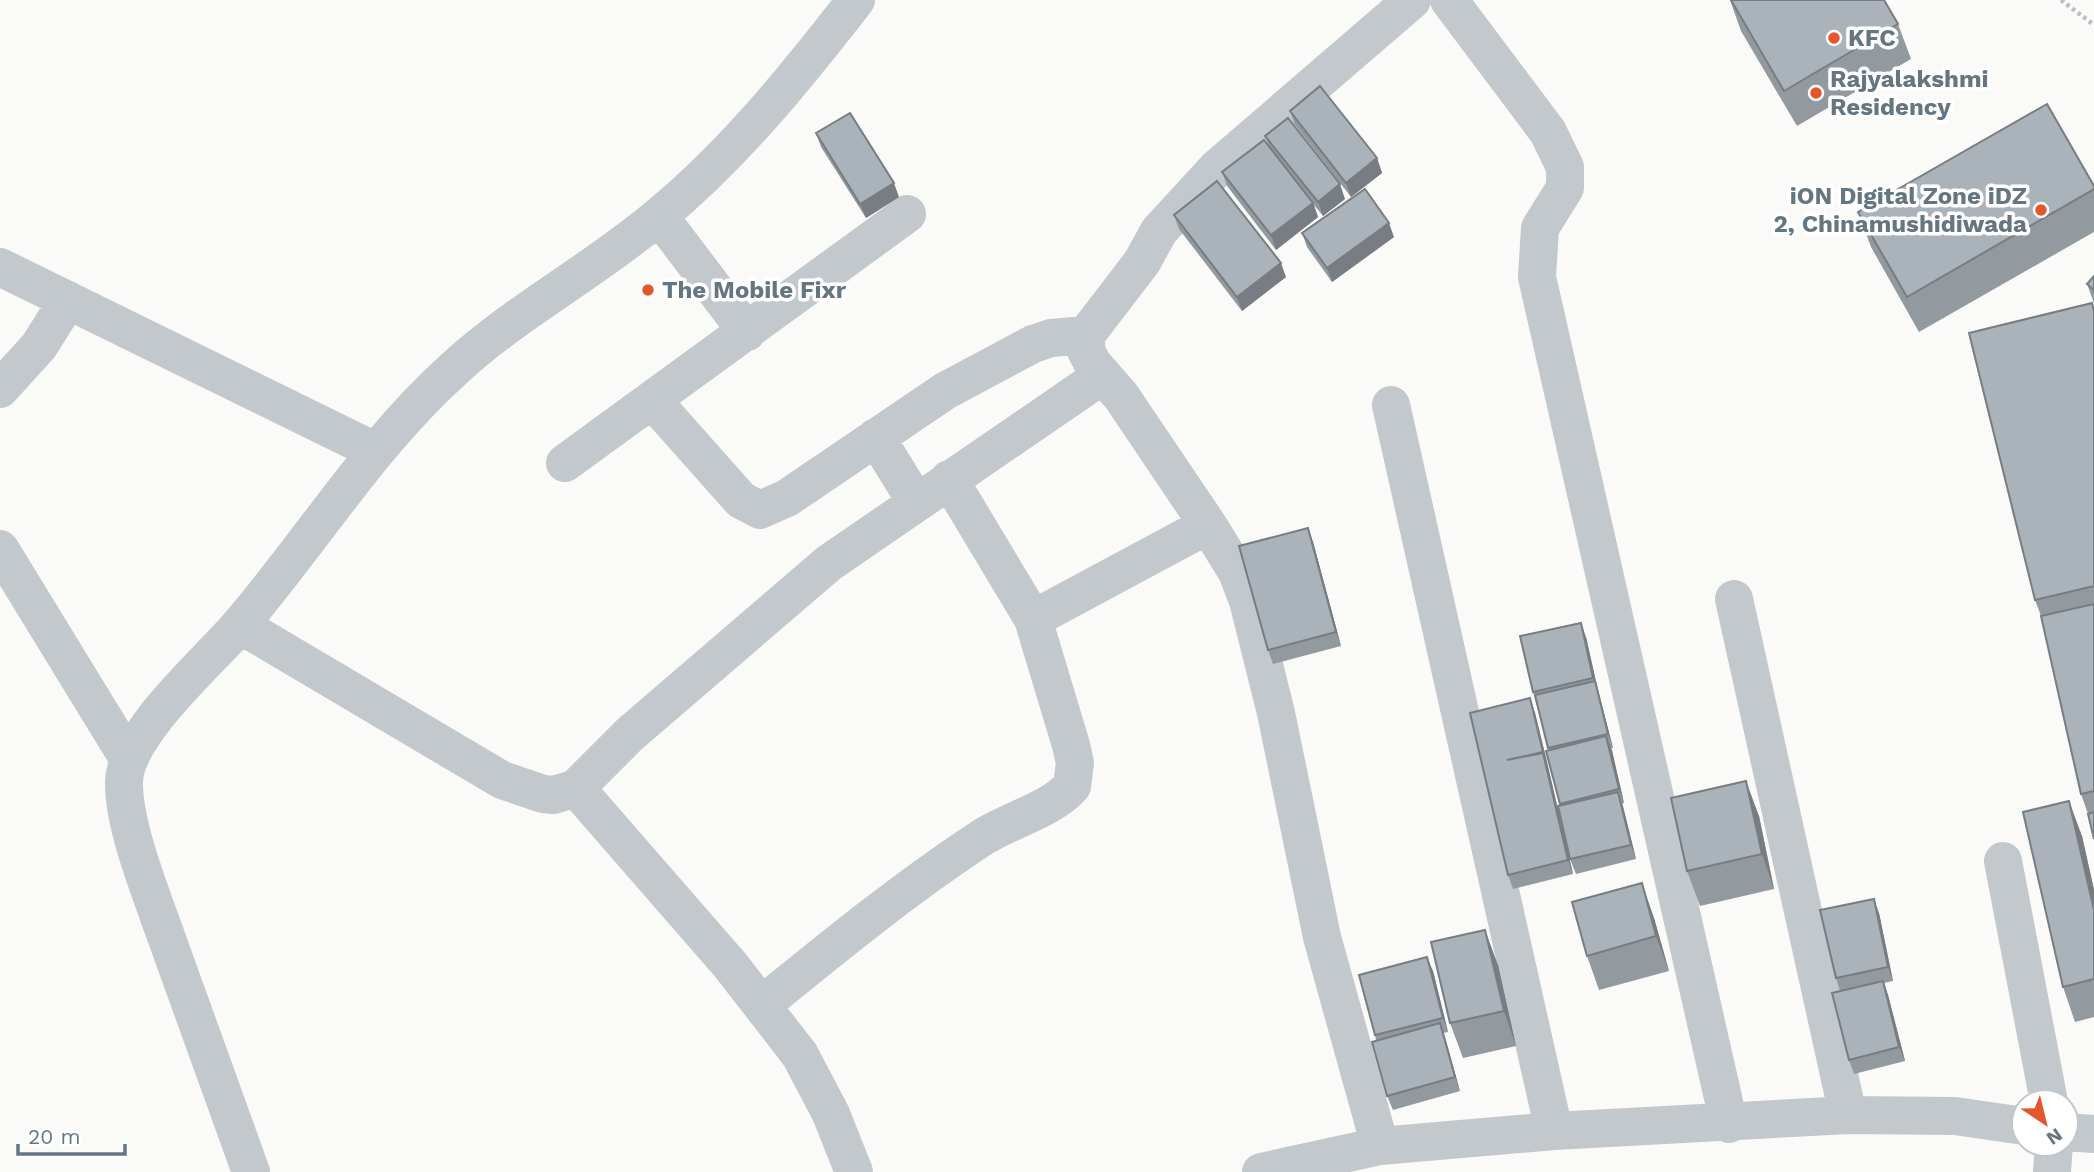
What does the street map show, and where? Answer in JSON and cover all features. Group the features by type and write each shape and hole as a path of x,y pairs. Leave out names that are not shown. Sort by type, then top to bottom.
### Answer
{"street":[{"path":"251,1172 149,889 124,800 128,758 145,731 240,625 375,451 416,404 458,365 659,216 733,148 793,80 856,0"},
{"path":"1380,1146 1322,937 1276,713 1248,601 1237,572 1208,525 1121,396 1086,352 1086,335 1142,262 1159,231 1216,169 1412,0"},
{"path":"1448,0 1548,132 1565,167 1565,188 1546,216 1537,241 1539,288 1729,1124"},
{"path":"565,463 907,214"},
{"path":"659,216 747,332"},
{"path":"0,267 375,451"},
{"path":"0,389 38,346 68,300"},
{"path":"653,401 741,500 760,510 787,498 945,391 1016,352 1051,338 1086,335"},
{"path":"240,625 502,780 554,795 576,788 630,734 787,597 916,502 1102,375"},
{"path":"1391,405 1554,1131"},
{"path":"876,436 916,502"},
{"path":"763,1004 818,959 953,858 1072,786 1075,763 1033,619 950,479"},
{"path":"1033,619 1208,525"},
{"path":"0,548 128,758"},
{"path":"1734,599 1848,1115"},
{"path":"576,788 763,1004 800,1055 831,1114 854,1172"},
{"path":"2003,860 2046,1088"},
{"path":"1261,1172 1380,1146 1554,1131 1729,1124 1848,1115 1955,1116 2010,1124"}],"path":[{"path":"2061,0 2094,25"}],"building":[{"path":"1731,0 1884,0 1898,24 1784,91"},
{"path":"1320,86 1377,158 1346,183 1290,111"},
{"path":"2047,104 2094,189 1907,297 1858,212"},
{"path":"850,113 894,183 860,204 816,133"},
{"path":"1288,118 1340,184 1318,202 1265,136"},
{"path":"1264,140 1313,203 1271,235 1222,172"},
{"path":"1217,181 1281,263 1237,297 1174,215"},
{"path":"1365,189 1389,223 1327,268 1302,233"},
{"path":"2094,276 2094,290 2087,284"},
{"path":"2092,303 2094,586 2035,600 1969,333"},
{"path":"1308,528 1336,632 1268,650 1239,546"},
{"path":"2094,604 2094,791 2081,794 2041,616"},
{"path":"1581,623 1593,678 1533,692 1520,636"},
{"path":"1595,681 1608,734 1548,748 1535,695"},
{"path":"1530,698 1543,752 1507,760 1543,753 1568,860 1508,875 1470,713"},
{"path":"1606,736 1619,789 1560,804 1546,751"},
{"path":"1746,781 1762,854 1687,871 1671,798"},
{"path":"1618,792 1631,845 1570,859 1558,806"},
{"path":"2069,801 2094,910 2094,979 2063,987 2023,812"},
{"path":"2094,812 2094,839 2088,814"},
{"path":"1642,883 1656,936 1587,956 1572,902"},
{"path":"1874,899 1888,967 1836,978 1820,910"},
{"path":"1485,930 1504,1011 1450,1023 1431,942"},
{"path":"1427,957 1443,1018 1375,1035 1359,975"},
{"path":"1883,981 1899,1047 1849,1060 1832,993"},
{"path":"1440,1023 1455,1077 1387,1096 1372,1042"}],"place":[{"name":"KFC","path":"1834,38"},
{"name":"Rajyalakshmi Residency","path":"1816,93"},
{"name":"iON Digital Zone iDZ 2, Chinamushidiwada","path":"2041,210"},
{"name":"The Mobile Fixr","path":"648,290"}]}
